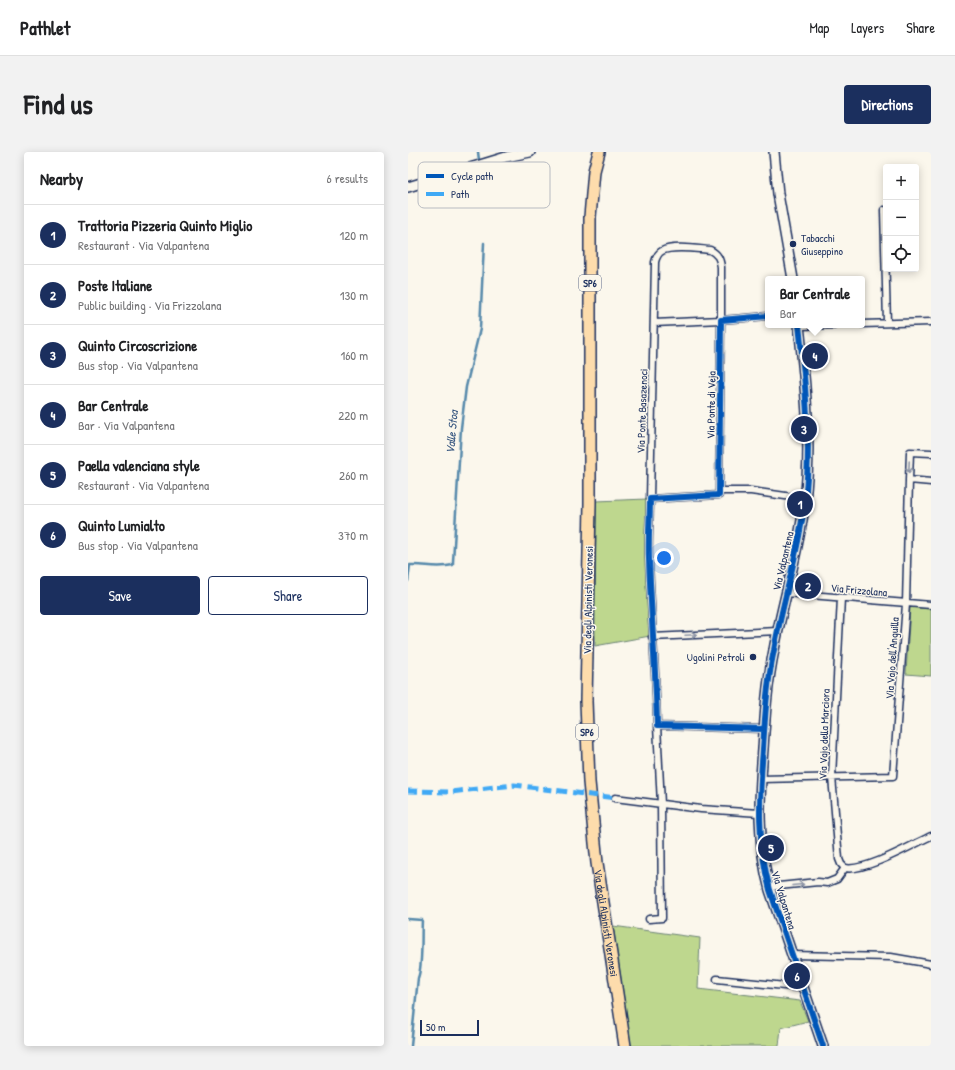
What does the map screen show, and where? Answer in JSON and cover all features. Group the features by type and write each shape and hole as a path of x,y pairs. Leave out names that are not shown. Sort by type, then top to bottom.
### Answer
{"highway":[{"name":"Via degli Alpinisti Veronesi","path":"598,152 594,171 590,217 590,497 586,701 589,782 597,863 625,1046"}],"street":[{"path":"490,162 530,152"},
{"path":"774,152 778,194 792,276"},
{"path":"408,187 418,184"},
{"path":"885,236 887,323"},
{"name":"Via Ponte di Veja","path":"654,324 655,262 659,253 670,248 710,250 718,256 722,267 719,491"},
{"path":"654,324 765,316"},
{"path":"865,324 931,322"},
{"name":"Via Ponte Basazenoci","path":"650,499 654,324"},
{"name":"Via Valpantena","path":"799,328 809,444 806,499 801,529 778,631 768,687 759,813 761,849 769,887 823,1046"},
{"name":"Via Vajo dell'Anguilla","path":"832,777 893,776 906,604 910,452 931,454"},
{"path":"909,480 931,482"},
{"path":"649,919 662,918 661,804 656,669 652,637 649,558 650,499 719,495 719,491 751,491 806,499"},
{"name":"Via Frizzolana","path":"786,593 931,606"},
{"name":"Via Vajo della Marciora","path":"841,598 832,777 839,859 845,868"},
{"path":"652,637 778,631"},
{"path":"657,726 764,729"},
{"path":"761,779 832,777"},
{"path":"615,798 721,811 759,813"},
{"path":"845,868 850,869 863,867 931,836"},
{"name":"Via Valpantena","path":"769,887 818,882 827,883 837,879 845,868"},
{"path":"791,955 891,957 931,964"},
{"path":"717,979 804,988"}],"green space":[{"path":"647,499 647,578 650,636 595,646 596,501"},
{"path":"910,607 931,609 931,676 906,674"},
{"path":"613,926 700,938 698,989 800,1001 808,1021 781,1028 779,1046 631,1046"}],"waterway":[{"name":"Valle Stoa","path":"478,152 479,160"},
{"name":"Valle Stoa","path":"408,581 410,565 441,567 453,565 461,428 466,387 480,329 484,243"},
{"name":"Valle Stoa","path":"408,919 422,920 421,966 418,978 411,1046"}],"marked path":[{"path":"408,791 450,792 514,785 615,798"}],"cycle path":[{"path":"764,729 657,726 649,544 650,499 719,495 721,320 765,316"},
{"path":"799,328 807,412 807,478 799,538 778,631 770,675 762,767 760,820 763,855 770,890 823,1046"}],"place":[{"name":"Tabacchi Giuseppino","path":"793,244"},
{"name":"Bar Centrale","path":"815,356"},
{"name":"Quinto Circoscrizione","path":"804,429"},
{"name":"Trattoria Pizzeria Quinto Miglio","path":"800,504"},
{"name":"Poste Italiane","path":"808,586"},
{"name":"Ugolini Petroli","path":"753,657"},
{"name":"Paella valenciana style","path":"771,848"},
{"name":"Quinto Lumialto","path":"797,976"}]}
